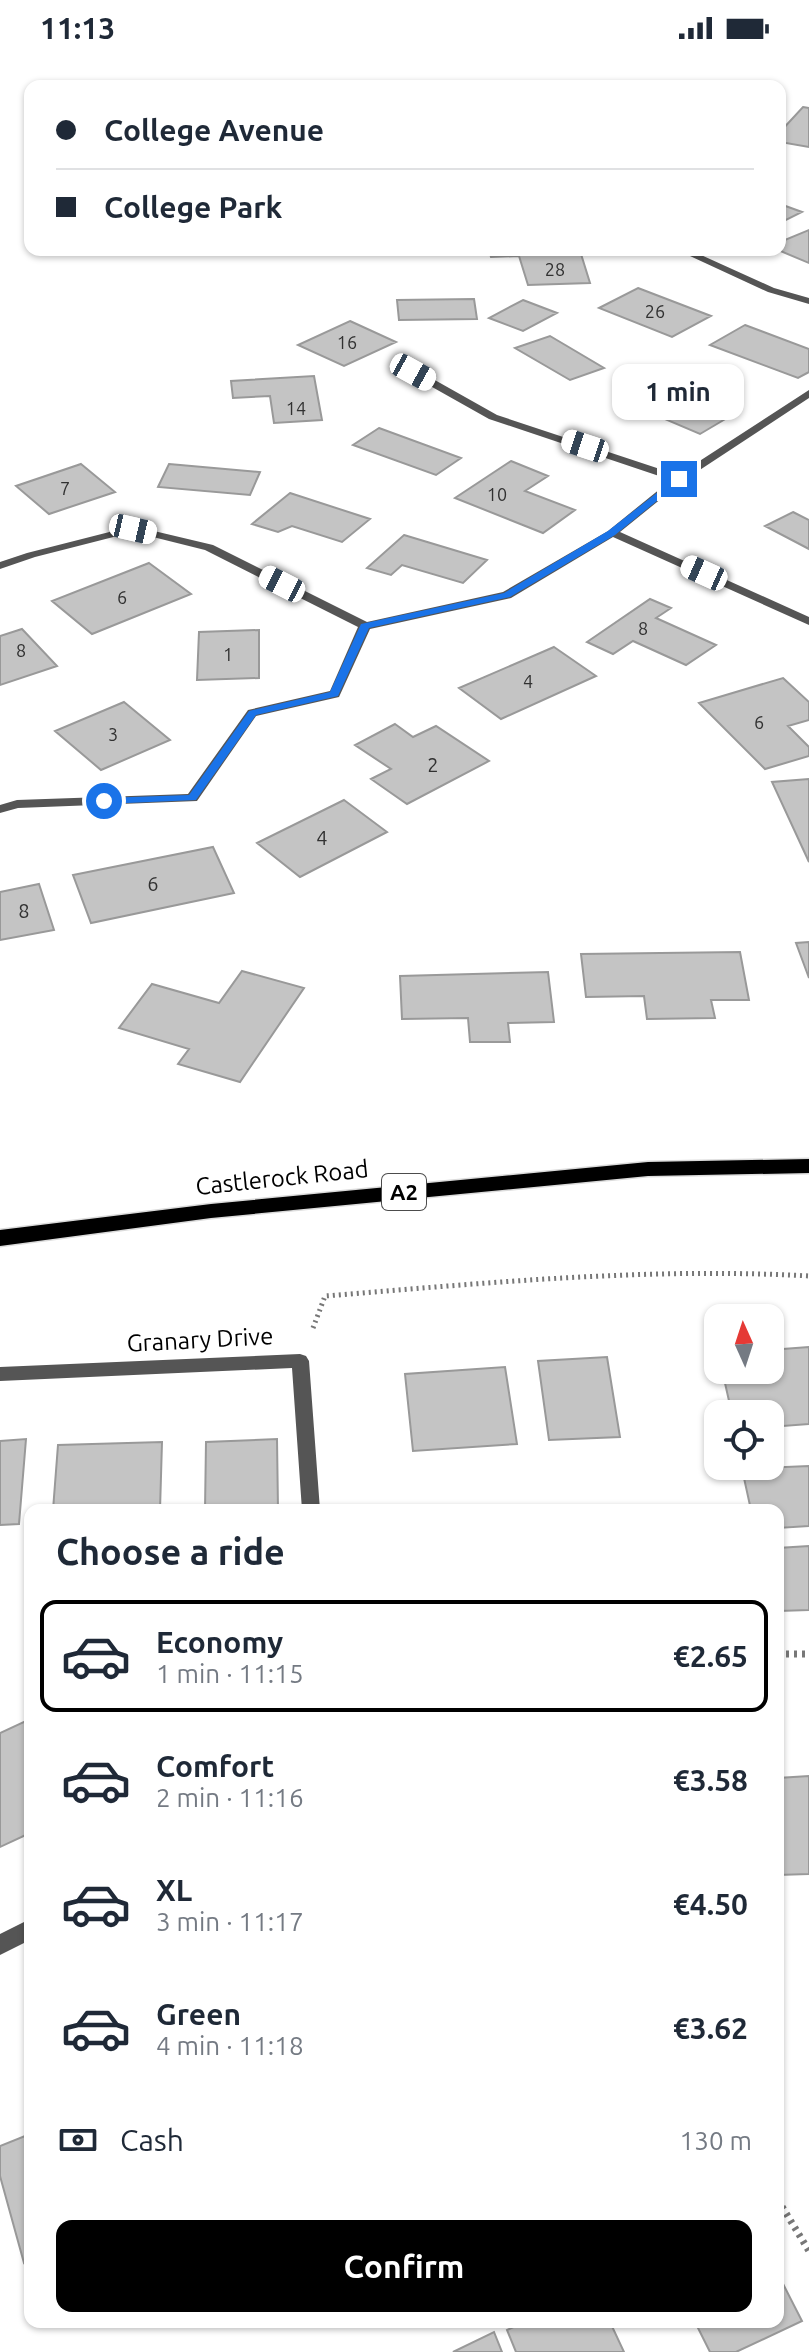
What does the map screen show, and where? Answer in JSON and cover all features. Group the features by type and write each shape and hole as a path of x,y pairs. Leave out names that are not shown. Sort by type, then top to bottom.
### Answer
{"main road":[{"name":"Castlerock Road","path":"0,1238 211,1211 648,1169 809,1166"}],"street":[{"path":"695,256 771,290 809,301"},
{"path":"413,372 493,417 679,479"},
{"path":"0,566 133,529 209,547 365,626 507,595 612,533 679,479 809,393"},
{"path":"612,533 809,621"},
{"path":"0,809 17,804 192,798 252,713 335,694 365,626"},
{"name":"Granary Drive","path":"0,1374 300,1361 311,1504"},
{"path":"0,1945 24,1932"}],"path":[{"path":"300,1361 325,1296 574,1277 757,1272 809,1276"},
{"path":"784,1654 809,1654"},
{"path":"784,2210 809,2251"}],"building":[{"path":"803,107 809,108 809,147 786,143 786,125"},
{"path":"786,206 802,212 786,220"},
{"path":"809,230 809,263 786,253 786,240"},
{"path":"519,256 582,256 590,283 528,285"},
{"path":"638,288 711,316 672,337 599,308"},
{"path":"474,299 477,319 399,320 397,300"},
{"path":"523,300 557,313 523,331 489,318"},
{"path":"350,321 396,342 344,366 298,345"},
{"path":"745,325 809,349 809,372 798,378 710,345"},
{"path":"550,336 604,368 570,380 515,348"},
{"path":"314,376 322,420 274,423 270,396 233,398 231,381"},
{"path":"661,391 727,418 700,434 634,406"},
{"path":"379,428 461,458 436,475 353,445"},
{"path":"511,461 548,476 525,491 575,510 543,533 455,498"},
{"path":"81,464 115,492 49,514 16,486"},
{"path":"169,464 260,472 250,495 158,487"},
{"path":"290,493 370,519 342,542 292,526 278,532 252,524"},
{"path":"793,512 809,520 809,549 765,526"},
{"path":"404,535 487,560 463,583 402,565 391,575 367,568"},
{"path":"149,563 191,594 92,634 52,601"},
{"path":"650,599 671,608 656,618 716,645 686,665 633,641 613,654 587,642"},
{"path":"22,629 57,666 0,685 0,636"},
{"path":"259,630 259,678 197,680 199,632"},
{"path":"554,647 596,676 501,719 459,688"},
{"path":"783,678 809,702 809,720 788,726 809,747 809,756 765,769 699,703"},
{"path":"124,702 170,740 101,770 55,731"},
{"path":"395,724 413,737 436,726 489,761 407,804 371,779 391,769 355,745"},
{"path":"809,779 809,862 772,782"},
{"path":"344,800 387,832 300,877 257,843"},
{"path":"213,847 234,893 91,923 73,875"},
{"path":"39,884 54,930 0,940 0,892"},
{"path":"809,942 809,978 796,943"},
{"path":"740,952 749,1000 711,1000 715,1018 647,1019 644,996 586,997 581,954"},
{"path":"242,971 304,988 240,1082 178,1064 189,1049 119,1028 152,984 219,1003"},
{"path":"548,972 554,1022 508,1023 510,1042 470,1042 468,1018 402,1019 400,976"},
{"path":"809,1347 809,1424 784,1426 784,1400 729,1400 725,1384 784,1384 784,1349"},
{"path":"607,1357 620,1437 549,1440 538,1361"},
{"path":"505,1367 517,1444 413,1451 405,1374"},
{"path":"26,1439 19,1524 0,1525 0,1441"},
{"path":"277,1439 278,1504 205,1504 206,1442"},
{"path":"162,1442 160,1504 53,1504 58,1445"},
{"path":"809,1466 809,1526 784,1528 784,1504 750,1504 744,1480 784,1480 784,1467"},
{"path":"809,1546 809,1610 784,1611 784,1548"},
{"path":"24,1722 24,1836 0,1847 0,1733"},
{"path":"809,1776 809,1874 784,1875 784,1778"},
{"path":"24,2136 24,2263 0,2176 0,2146"},
{"path":"784,2286 802,2321 736,2352 710,2352 698,2328 784,2328"},
{"path":"613,2328 624,2352 516,2352 507,2330"},
{"path":"494,2332 502,2352 453,2352"}],"route":[{"path":"104,801 192,798 252,713 335,694 365,626 507,595 612,533 679,479"}]}
